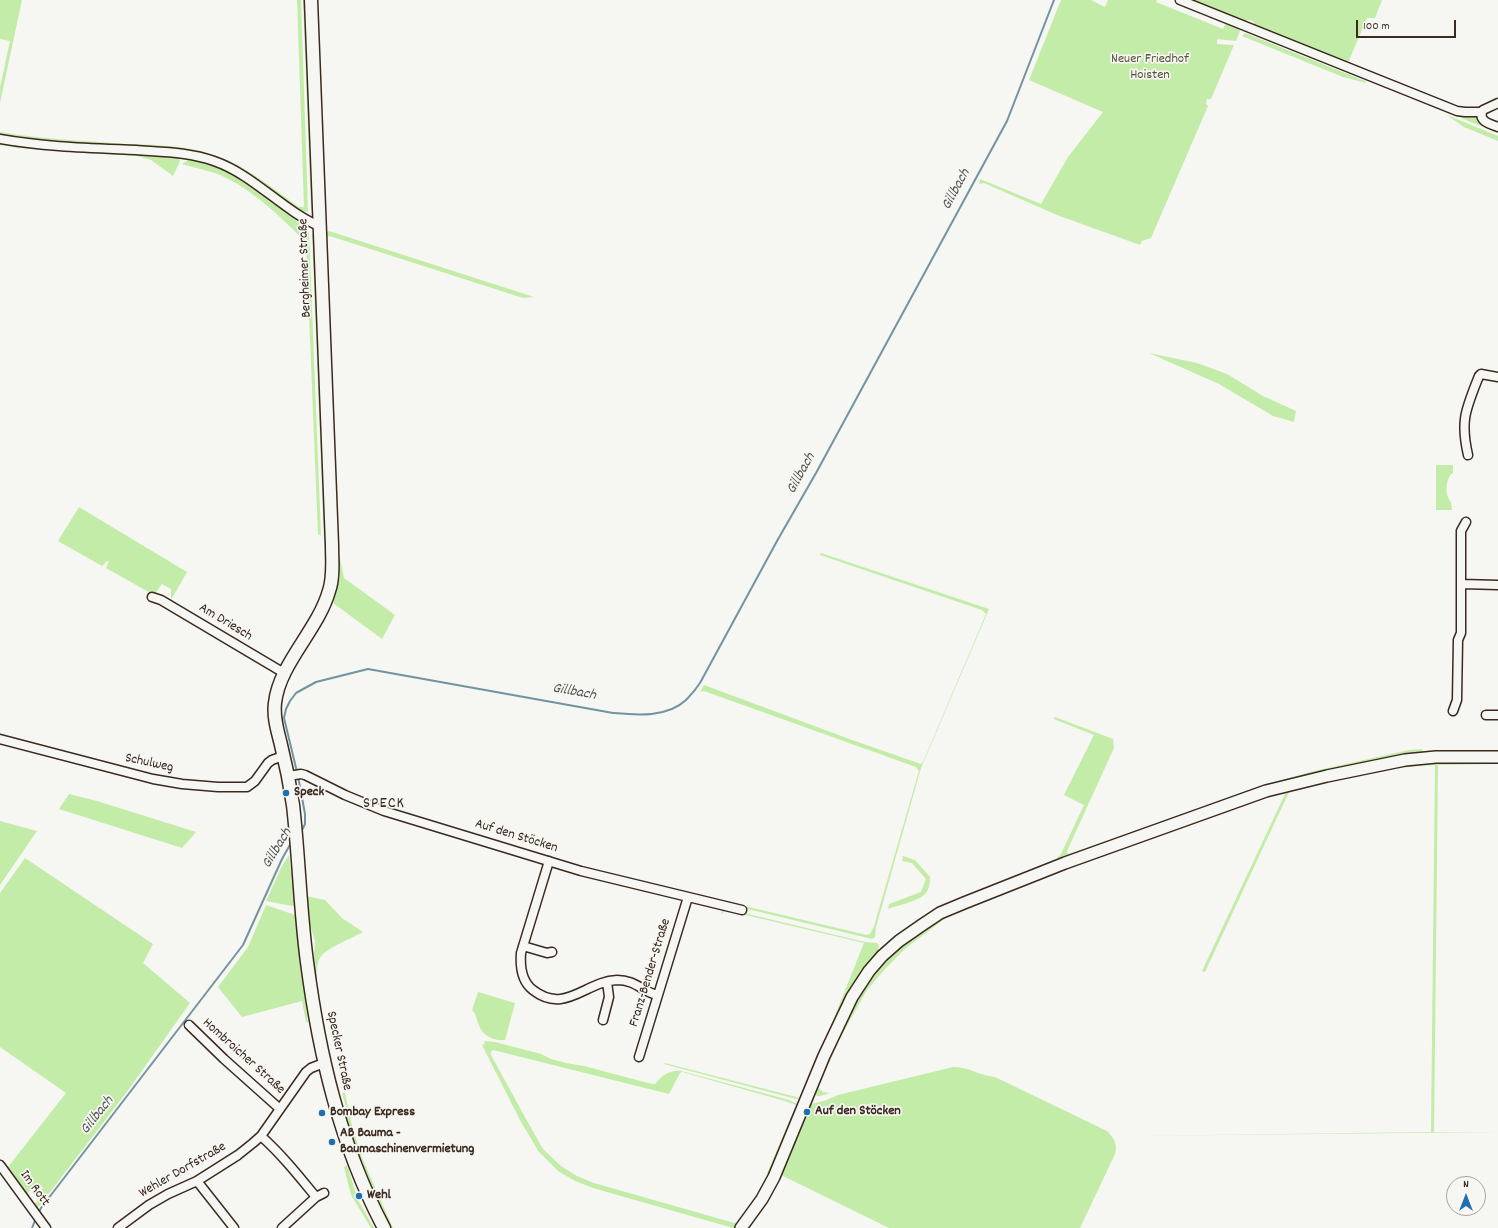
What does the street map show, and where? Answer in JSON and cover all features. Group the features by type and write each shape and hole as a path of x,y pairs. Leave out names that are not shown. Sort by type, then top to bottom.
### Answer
{"main road":[{"name":"Bergheimer Straße","path":"311,0 331,540"},
{"name":"Specker Straße","path":"331,540 332,577 330,590 313,626 284,673 277,692 274,709 275,722 288,776 296,832 302,909 313,942 311,958 311,990 324,1063 336,1110 355,1165 384,1228"},
{"path":"741,1228 762,1199 774,1177 829,1045 852,997 882,956 922,924 940,913 1064,863 1266,791 1327,776 1405,760 1436,757 1498,757"}],"street":[{"path":"1180,0 1457,111 1482,112 1498,103"},
{"path":"1482,112 1482,119 1498,127"},
{"path":"0,139 40,144 178,153 205,158 224,164 245,175 298,215 319,226"},
{"path":"1468,455 1464,433 1464,417 1467,406 1481,374 1498,377"},
{"path":"1453,710 1457,700 1458,640 1461,632 1461,530 1466,522"},
{"path":"1462,584 1498,585"},
{"name":"Am Driesch","path":"152,597 161,600 284,673"},
{"path":"1486,715 1498,715"},
{"name":"Schulweg","path":"0,739 153,779 182,784 218,787 247,787 255,781 268,763 283,756"},
{"name":"Auf den Stöcken","path":"288,776 301,774 345,796 384,811 581,871 742,910"},
{"path":"550,861 523,946 520,962 525,980 534,991 546,997 559,999 566,998 607,982 619,980 632,982 649,993 657,995"},
{"name":"Franz-Bender-Straße","path":"638,1057 688,897"},
{"path":"523,946 547,953 552,952"},
{"path":"603,1020 609,997 607,982"},
{"name":"Hombroicher Straße","path":"189,1025 224,1059 280,1109"},
{"name":"Wehler Dorfstraße","path":"118,1228 139,1211 158,1199 197,1181 243,1152 260,1136 306,1072 311,1068 324,1063"},
{"path":"260,1136 291,1166 316,1197"},
{"name":"Im Rott","path":"0,1165 46,1228"},
{"path":"197,1181 234,1228"},
{"path":"282,1228 316,1197 324,1193"}],"green space":[{"path":"0,0 22,0 0,103 0,87 10,41 0,39"},
{"path":"297,0 301,0 308,212 295,208 244,173 210,156 41,141 0,135 0,132 63,140 171,146 193,149 214,155 237,165 248,171 299,207 304,207"},
{"path":"303,0 308,0 313,207 311,210"},
{"name":"Neuer Friedhof Hoisten","path":"1061,0 1091,0 1105,7 1108,0 1157,0 1156,2 1223,29 1226,22 1236,26 1240,31 1236,41 1217,39 1217,44 1234,45 1211,99 1207,99 1206,104 1208,106 1151,238 1142,241 1140,245 1057,215 984,183 979,184 980,179 1041,204 1068,157 1103,112 1029,80"},
{"path":"1189,0 1382,0 1375,18 1367,18 1348,63 1255,25 1253,21 1242,21"},
{"path":"1245,33 1365,81 1366,83 1343,77 1242,36"},
{"path":"1368,79 1477,115 1485,126 1483,127"},
{"path":"1447,115 1498,136 1498,141 1464,127"},
{"path":"0,142 177,156 180,161 173,176 151,160 137,156 18,148 0,145"},
{"path":"191,158 221,167 245,180 267,196 309,232 321,536 318,534 306,242 264,203 240,186 215,173 182,164"},
{"path":"329,231 534,297 523,298 336,238 329,236 327,238 338,549 344,578 395,615 382,639 333,603 340,577 335,551 331,431 333,426 330,423 323,235"},
{"path":"312,234 315,237 326,555 324,542"},
{"path":"1149,353 1197,363 1227,374 1263,396 1296,411 1294,422 1273,416 1219,384"},
{"path":"1436,465 1453,465 1453,473 1449,477 1446,488 1452,510 1436,510"},
{"path":"79,507 187,572 171,600 171,589 162,584 154,595 106,568 109,561 102,566 58,541"},
{"path":"821,553 989,609 921,768 876,927 875,937 872,939 735,906 736,904 867,935 870,934 874,926 919,771 916,767 704,691 700,692 704,685 921,764 986,614 982,610 820,555"},
{"path":"1055,717 1113,739 1114,748 1067,851 1069,854 1268,784 1310,772 1409,750 1422,749 1423,755 1311,776 975,895 974,893 1056,859 1061,854 1084,805 1064,795 1094,735 1054,719"},
{"path":"1435,762 1437,765 1440,762 1498,762 1498,764 1438,765 1434,1132 1498,1132 1131,1136 1431,1132 1435,765 1398,768 1313,785 1382,768"},
{"path":"1290,790 1205,972 1202,971 1286,792 1239,805 1028,883 947,917 906,948 867,990 840,1038 819,1085 819,1088 823,1092 830,1093 817,1096 813,1091 854,1003 865,987 876,972 896,950 934,922 966,905 1254,799"},
{"path":"69,794 97,801 196,832 182,848 59,809"},
{"path":"0,821 37,831 0,885"},
{"path":"289,855 295,906 266,901 282,866"},
{"path":"903,856 915,860 930,877 929,887 926,893 921,897 888,909 889,904 921,892 926,879 912,863 902,861"},
{"path":"25,858 153,944 143,963 190,1003 129,1089 37,1209 34,1205 42,1195 40,1193 43,1188 39,1184 35,1189 33,1187 27,1194 8,1167 66,1093 0,1047 0,893"},
{"path":"306,896 325,900 342,918 363,932 330,949 322,955 319,961 317,980 325,1034 322,1034 313,966 315,941 307,915"},
{"path":"266,905 295,915 308,1022 306,1022 302,1001 242,1017 218,987 248,947"},
{"path":"723,908 865,942 877,943 879,945 878,952 859,976 846,997 803,1098 796,1099 664,1064 665,1063 800,1098 804,1093 864,943 725,910 721,915"},
{"path":"478,992 515,1003 505,1040 493,1039 486,1035 481,1029 476,1015 472,1010"},
{"path":"484,1041 495,1042 541,1054 551,1059 566,1063 584,1066 655,1084 666,1074 673,1071 681,1071 789,1100 799,1105 769,1181 735,1228 733,1228 593,1188 575,1181 558,1171 539,1152 521,1122 482,1045 485,1044","holes":["493,1050 669,1094 680,1073 682,1072 796,1105 764,1181 753,1202 737,1223 594,1183 577,1176 561,1166 543,1149 491,1055 491,1052"]},
{"path":"953,1067 964,1068 995,1077 1107,1131 1112,1136 1116,1144 1115,1154 1080,1228 889,1228 781,1175 760,1213 747,1228 808,1106 838,1095"},
{"path":"342,1093 345,1093 353,1130 363,1160 393,1228 388,1228 373,1198 346,1123 344,1109 346,1107"},
{"path":"347,1165 358,1200 374,1228 371,1228 351,1195 344,1167"}],"waterway":[{"name":"Gillbach","path":"297,772 284,718 290,701 296,693 316,682 368,669 613,713 641,715 661,713 678,706 686,700 700,683 1007,121 1054,0"},
{"name":"Gillbach","path":"298,776 305,814 305,824 301,832"},
{"name":"Gillbach","path":"38,1214 41,1208 243,945 282,859 291,843"},
{"name":"Gillbach","path":"32,1228 36,1218"}],"place":[{"name":"Speck","path":"286,793"},
{"name":"Auf den Stöcken","path":"807,1112"},
{"name":"Bombay Express","path":"322,1113"},
{"name":"AB Bauma - Baumaschinenvermietung","path":"332,1142"},
{"name":"Wehl","path":"359,1196"}],"district":[{"name":"SPECK","path":"384,805"}]}
